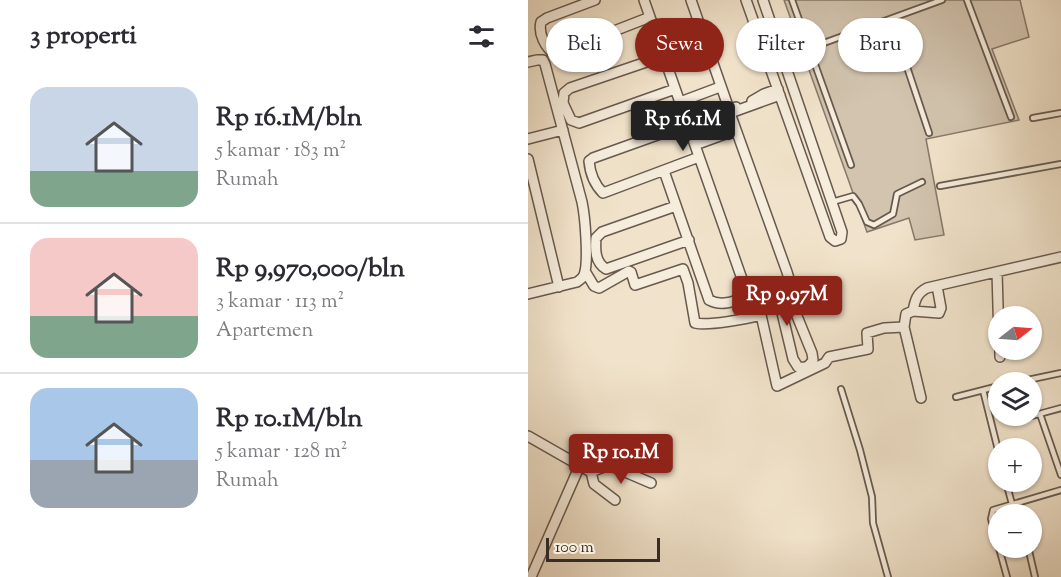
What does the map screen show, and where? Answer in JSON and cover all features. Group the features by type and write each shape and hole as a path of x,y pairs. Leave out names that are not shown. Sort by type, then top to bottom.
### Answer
{"street":[{"path":"596,0 541,22 540,28 548,50 555,54 650,17 644,0"},
{"path":"691,0 729,109 779,92"},
{"path":"746,0 830,237 835,242 841,239 842,232 763,0"},
{"path":"528,62 543,60 545,64 586,225 585,270 582,278 578,282 528,294"},
{"path":"635,66 570,88 564,93 563,103 571,120 579,123 675,89"},
{"path":"669,72 748,296 753,300 781,291 789,282 788,272 730,113 745,105"},
{"path":"680,102 720,87"},
{"path":"789,121 803,116"},
{"path":"688,124 594,158 590,161 590,167 597,187 603,193 699,157"},
{"path":"528,139 563,130"},
{"path":"695,145 736,130"},
{"path":"528,159 559,287"},
{"path":"664,171 709,300 716,304 729,303 748,296"},
{"path":"676,206 602,232 596,238 595,250 600,265 606,269 688,240"},
{"path":"914,311 920,291 1061,257"},
{"path":"585,270 594,286 599,288 629,271 635,285 683,269 688,283 695,323 761,315 777,386 825,363 829,357 868,349 867,333 884,328 904,327"},
{"path":"997,272 998,306"},
{"path":"921,398 904,327 906,314 914,311 939,312 941,308 932,287"},
{"path":"781,291 812,353 813,360 806,368 798,367 793,359 781,291"},
{"path":"528,436 591,472 594,484 615,500"},
{"path":"531,577 580,465"},
{"path":"591,472 609,465 651,483"}],"lane":[{"path":"792,0 799,18"},
{"path":"917,0 920,8"},
{"path":"894,18 942,0"},
{"path":"967,0 1011,117"},
{"path":"818,72 851,165"},
{"path":"909,72 929,133"},
{"path":"1033,118 1061,113"},
{"path":"940,186 1061,164"},
{"path":"832,202 853,196 867,222 874,225 893,214 897,194 922,182"},
{"path":"1042,378 1061,374"},
{"path":"841,389 863,460 872,497 873,523 888,577"},
{"path":"956,397 988,389"},
{"path":"983,390 995,438"},
{"path":"1042,413 1061,408"},
{"path":"1042,420 1061,475"},
{"path":"1009,492 1012,504 1061,490"},
{"path":"1002,558 1007,577"},
{"path":"1031,558 1035,577"}],"shaded area":[{"path":"784,0 1020,0 1029,37 992,49 1019,120 926,139 944,235 915,240 909,218 867,232 810,72 826,72 826,18 790,18"}]}
